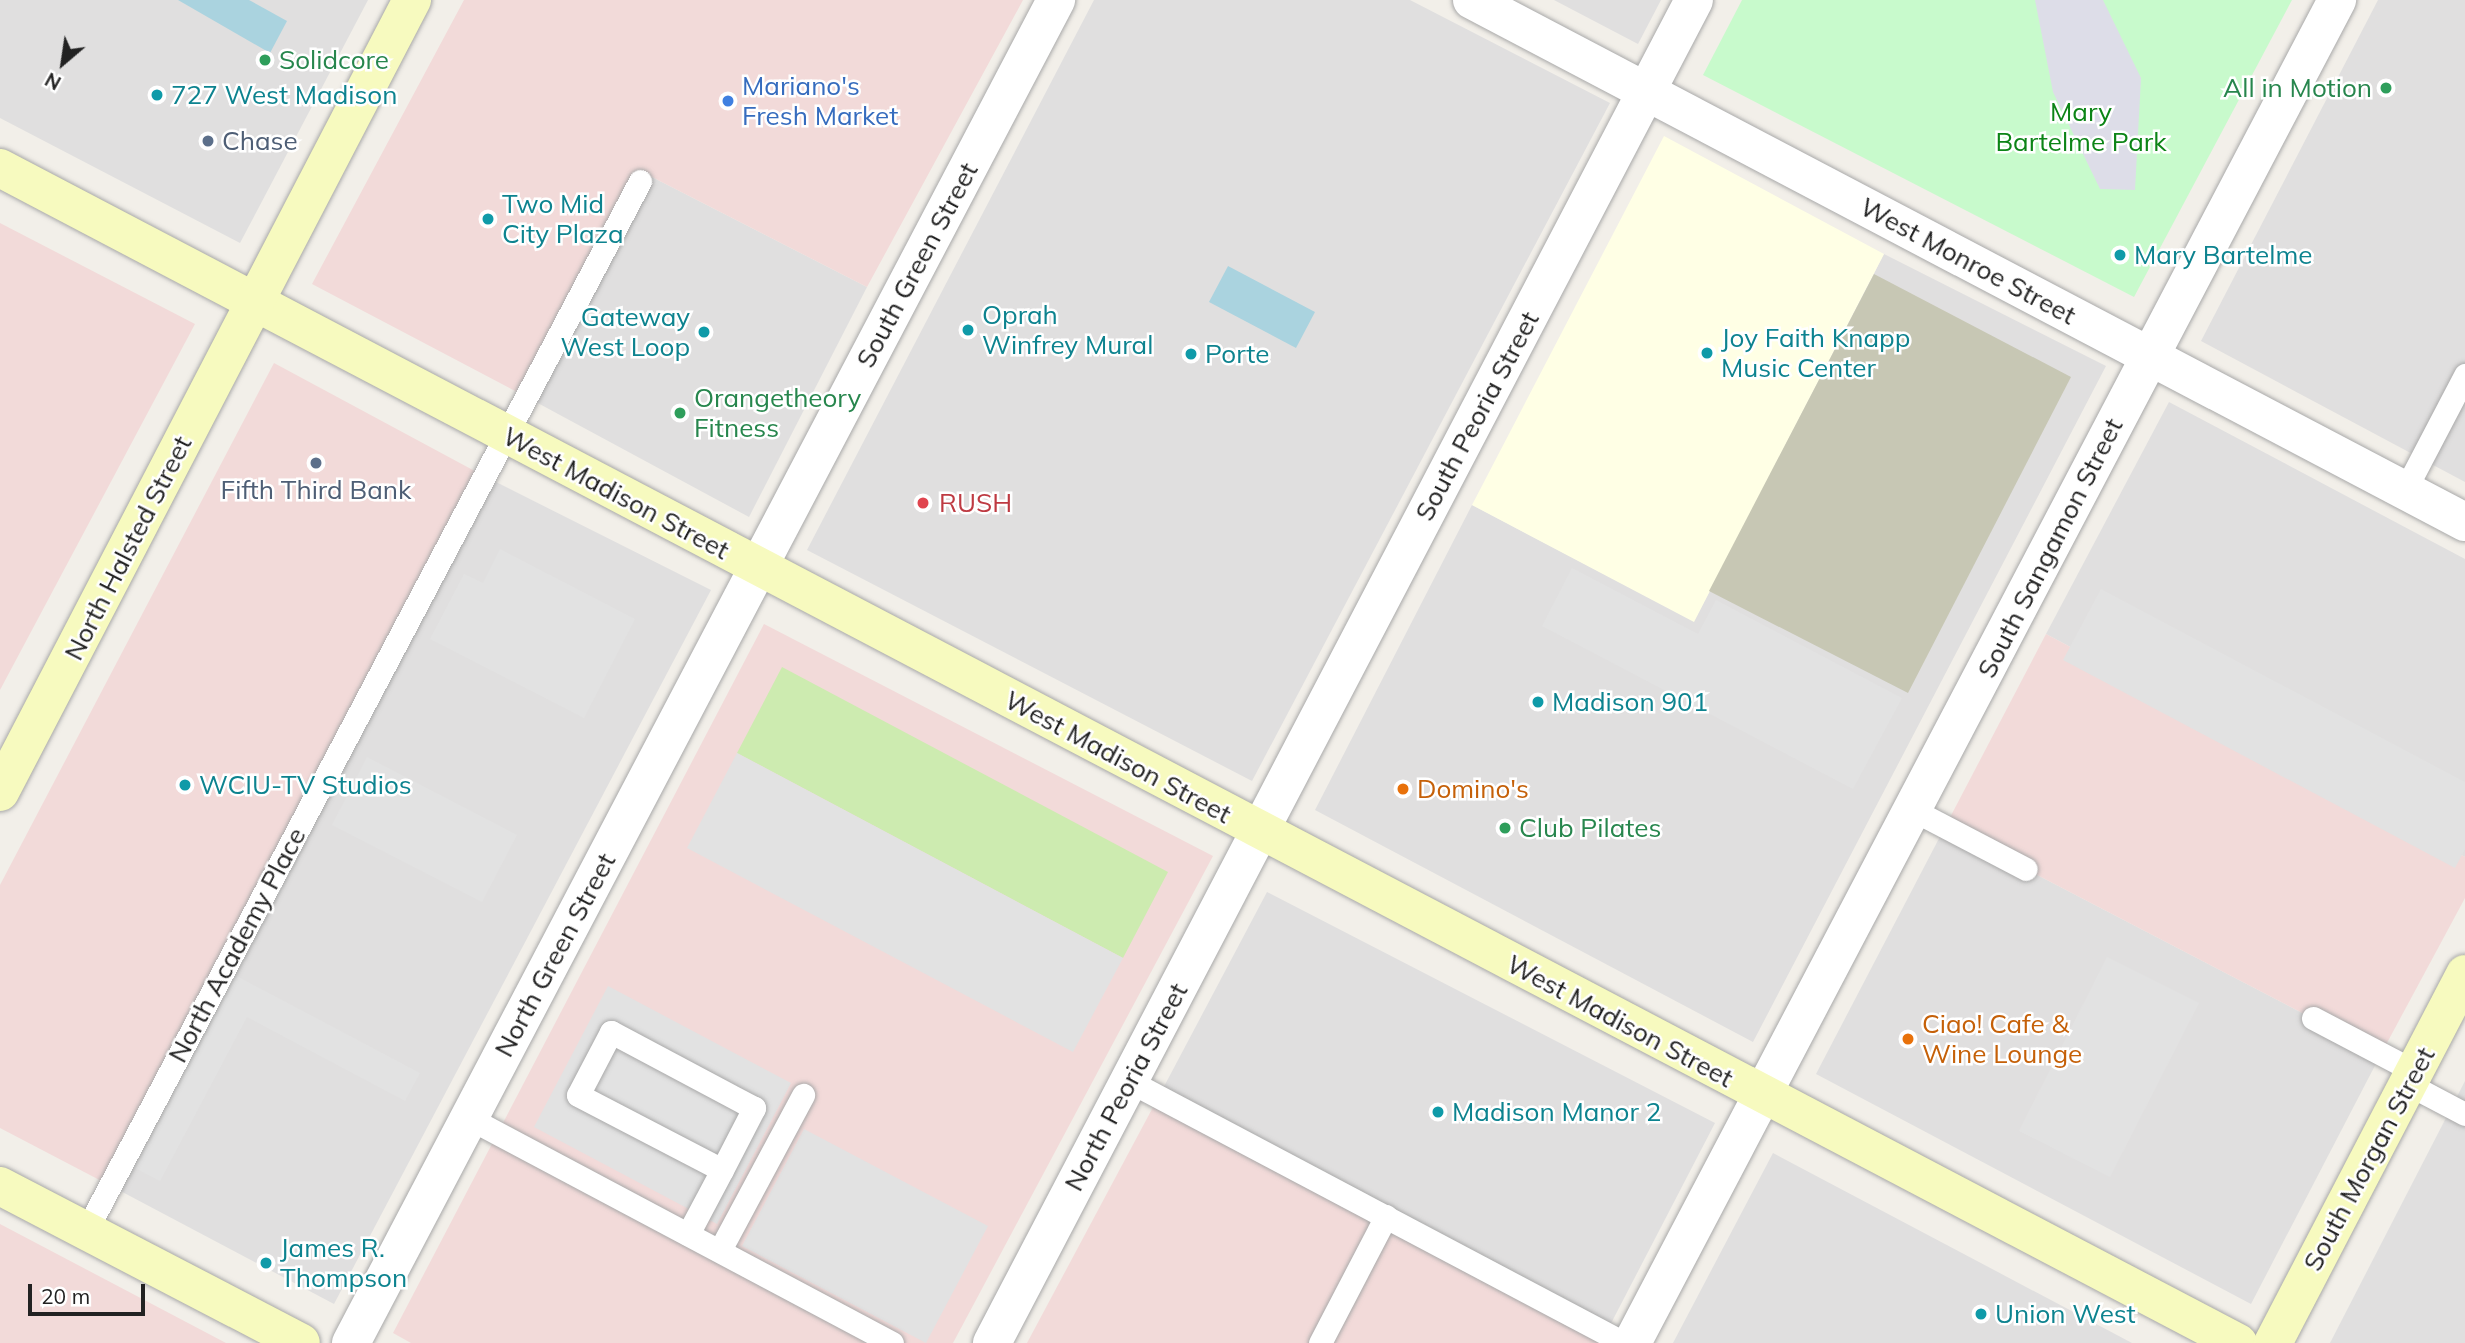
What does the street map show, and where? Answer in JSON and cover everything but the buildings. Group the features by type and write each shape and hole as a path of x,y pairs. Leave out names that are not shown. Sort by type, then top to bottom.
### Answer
{"main road":[{"name":"North Halsted Street","path":"0,792 412,0"},
{"name":"West Madison Street","path":"0,168 1260,832 2238,1343"},
{"name":"South Morgan Street","path":"2273,1343 2465,974"},
{"path":"0,1186 301,1343"}],"street":[{"name":"South Green Street","path":"758,567 1056,0"},
{"name":"West Monroe Street","path":"1472,0 2465,522"},
{"name":"South Peoria Street","path":"1260,832 1694,0"},
{"name":"South Sangamon Street","path":"1632,1343 2337,0"},
{"name":"North Green Street","path":"351,1343 758,567"},
{"name":"North Peoria Street","path":"992,1343 1260,832"}],"lane":[{"name":"North Academy Place","path":"86,1231 640,181"},
{"path":"2405,490 2465,375"},
{"path":"1913,810 2026,869"},
{"path":"2313,1018 2465,1114"},
{"path":"688,1234 722,1170 754,1108 611,1032 578,1095 722,1170"},
{"path":"1129,1081 1624,1343"},
{"path":"720,1251 803,1095"},
{"path":"469,1118 892,1343"},
{"path":"1320,1343 1386,1216"}],"shaded area":[{"name":"727 West Madison","path":"0,0 368,0 240,243 0,118"},
{"path":"464,0 1023,0 867,287 652,177 534,401 312,284"},
{"name":"Porte","path":"1094,0 1410,0 1610,103 1252,781 807,550"},
{"path":"1554,0 1661,0 1638,44"},
{"path":"2035,0 2103,0 2141,78 2135,190 2100,189 2053,92"},
{"path":"2378,0 2465,0 2465,482 2201,341"},
{"name":"Joy Faith Knapp Music Center","path":"1664,136 1884,254 1694,622 1472,505"},
{"name":"Gateway West Loop","path":"652,177 867,287 749,517 534,401"},
{"path":"0,223 195,324 0,690"},
{"path":"1884,254 2106,366 1753,1042 1315,810 1472,505 1694,621"},
{"path":"1874,274 2071,377 1908,693 1709,591"},
{"path":"274,363 484,476 111,1186 0,1128 0,885"},
{"path":"2169,402 2465,559 2465,857 2046,634"},
{"path":"484,476 711,590 334,1304 111,1186"},
{"path":"500,549 635,619 584,718 430,639 464,574 483,583"},
{"path":"1572,568 1698,634 1716,600 1902,698 1853,789 1542,626"},
{"path":"2101,589 2465,782 2465,849 2455,868 2063,660"},
{"path":"764,624 1213,856 953,1343 411,1343 393,1333"},
{"path":"2046,634 2465,857 2465,898 2381,1054 1945,827"},
{"path":"737,753 1123,958 1073,1052 687,848"},
{"path":"367,757 517,835 482,902 332,825"},
{"path":"1945,827 2381,1054 2251,1304 1816,1074"},
{"name":"Madison Manor 2","path":"1267,892 1715,1123 1606,1333 1159,1096"},
{"path":"2107,957 2199,1003 2110,1177 2019,1131"},
{"path":"231,973 420,1073 405,1101 247,1017 160,1181 129,1165"},
{"path":"608,986 791,1083 717,1224 534,1127"},
{"path":"2465,1081 2465,1343 2330,1343"},
{"path":"1159,1096 1601,1343 1027,1343"},
{"path":"804,1129 988,1226 926,1343 742,1246"},
{"path":"1773,1153 2132,1343 1673,1343"},
{"path":"0,1224 226,1343 0,1343"}],"green space":[{"name":"Mary Bartelme Park","path":"1742,0 2292,0 2134,297 1703,75"},
{"path":"782,667 1168,872 1123,958 737,753"}],"water":[{"path":"178,0 249,0 287,21 270,53"},
{"path":"1228,266 1315,312 1296,348 1209,302"}],"place":[{"name":"Solidcore","path":"265,60"},
{"name":"All in Motion","path":"2386,88"},
{"name":"727 West Madison","path":"157,95"},
{"name":"Mariano's Fresh Market","path":"728,101"},
{"name":"Chase","path":"208,141"},
{"name":"Two Mid City Plaza","path":"488,219"},
{"name":"Mary Bartelme","path":"2120,255"},
{"name":"Oprah Winfrey Mural","path":"968,330"},
{"name":"Gateway West Loop","path":"704,332"},
{"name":"Joy Faith Knapp Music Center","path":"1707,353"},
{"name":"Porte","path":"1191,354"},
{"name":"Orangetheory Fitness","path":"680,413"},
{"name":"Fifth Third Bank","path":"316,463"},
{"name":"RUSH","path":"923,503"},
{"name":"Madison 901","path":"1538,702"},
{"name":"WCIU-TV Studios","path":"185,785"},
{"name":"Domino's","path":"1403,789"},
{"name":"Club Pilates","path":"1505,828"},
{"name":"Ciao! Cafe & Wine Lounge","path":"1908,1039"},
{"name":"Madison Manor 2","path":"1438,1112"},
{"name":"James R. Thompson","path":"266,1263"},
{"name":"Union West","path":"1981,1314"}]}
